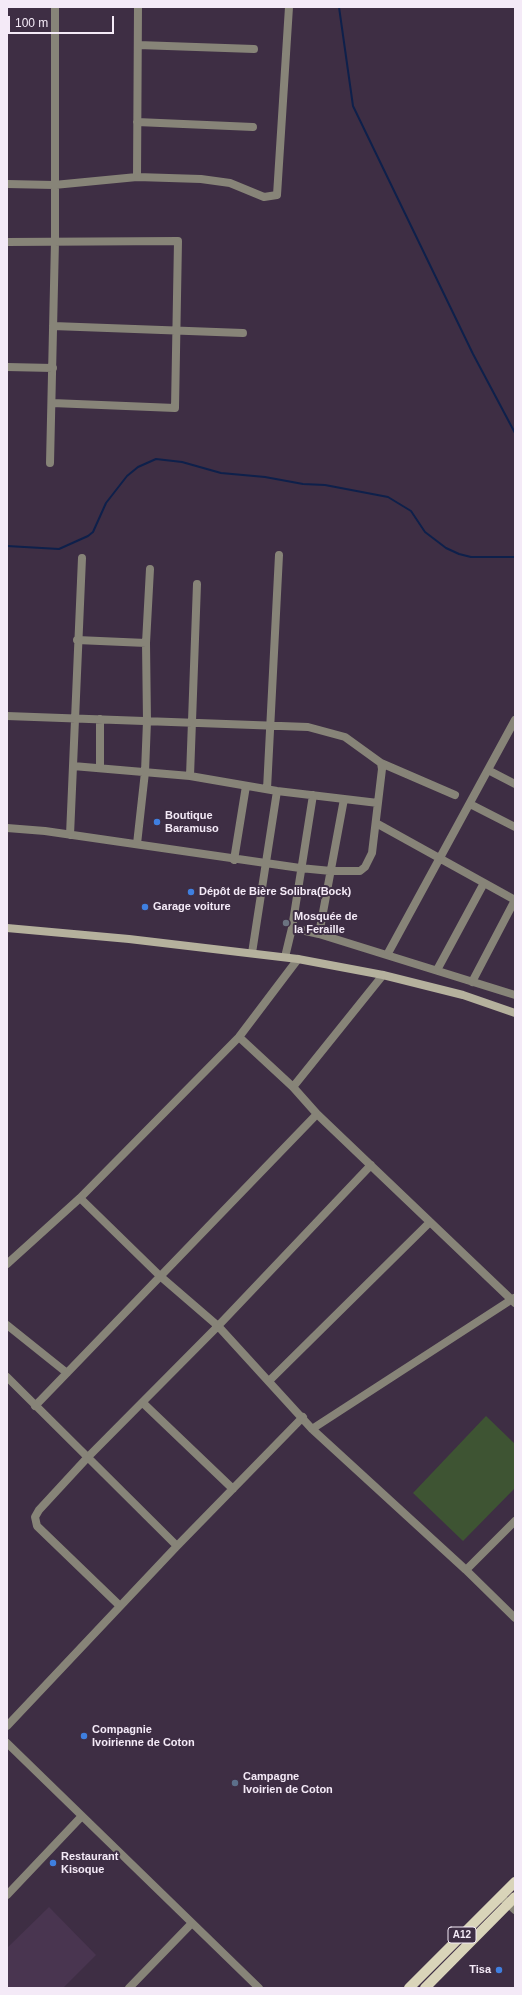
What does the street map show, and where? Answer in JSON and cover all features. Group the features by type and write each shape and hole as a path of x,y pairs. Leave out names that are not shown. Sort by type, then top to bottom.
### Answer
{"main road":[{"name":"A12","path":"409,1988 515,1882"},
{"name":"A12","path":"425,1988 513,1904"}],"street":[{"path":"50,463 54,326 55,7"},
{"path":"137,178 138,7"},
{"path":"7,184 54,185 137,178 201,179 230,183 264,197 277,195 289,7 282,7"},
{"path":"138,45 254,49"},
{"path":"138,122 253,127"},
{"path":"7,242 178,241 175,408 52,403"},
{"path":"54,326 177,332 243,333"},
{"path":"7,367 53,368"},
{"path":"267,789 269,724 279,554"},
{"path":"70,835 77,640 82,558"},
{"path":"138,844 145,772 147,721 146,642 150,569"},
{"path":"190,776 197,584"},
{"path":"77,640 146,642"},
{"path":"7,716 269,724 308,727 344,737 381,763 455,794"},
{"path":"100,719 100,767"},
{"path":"387,955 515,720"},
{"path":"7,828 138,844 234,860 331,871 360,871 365,867 372,853 382,769 381,763"},
{"path":"73,766 100,767 190,776 277,791 378,803"},
{"path":"488,770 515,784"},
{"path":"234,860 246,786"},
{"path":"252,953 277,791"},
{"path":"285,957 292,928 300,868 313,795"},
{"path":"319,934 344,799"},
{"path":"470,804 515,827"},
{"path":"376,823 515,900 472,982"},
{"path":"437,970 484,883"},
{"path":"7,928 130,939 298,959 383,975 463,995 515,1013"},
{"path":"292,928 319,934 437,970 515,996"},
{"path":"7,1264 80,1198 239,1037 298,959"},
{"path":"293,1087 383,975"},
{"path":"239,1037 293,1087 317,1114 514,1300 312,1428"},
{"path":"35,1406 317,1114"},
{"path":"120,1606 37,1526 35,1518 39,1510 87,1458 218,1326 371,1165"},
{"path":"80,1198 160,1276 218,1326 312,1428 466,1570 515,1618"},
{"path":"270,1381 430,1222"},
{"path":"7,1324 67,1373"},
{"path":"7,1378 177,1546"},
{"path":"143,1403 233,1489"},
{"path":"7,1726 177,1546 303,1417"},
{"path":"466,1570 515,1521"},
{"path":"7,1743 81,1817 259,1988"},
{"path":"7,1895 81,1817"},
{"path":"500,1896 513,1904"},
{"path":"129,1988 192,1923"}],"shaded area":[{"path":"49,1907 96,1955 63,1988 7,1988 7,1948"}],"green space":[{"path":"486,1416 515,1444 515,1488 463,1541 413,1493"}],"waterway":[{"path":"339,7 353,106 473,354 515,433"},
{"path":"7,546 59,549 88,536 93,532 106,503 127,476 138,467 156,459 182,462 221,473 265,477 303,484 325,485 388,497 411,511 425,532 446,548 459,554 471,557 515,557"}],"place":[{"name":"Boutique Baramuso","path":"157,822"},
{"name":"Dépôt de Bière Solibra(Bock)","path":"191,892"},
{"name":"Garage voiture","path":"145,907"},
{"name":"Mosquée de la Feraille","path":"286,923"},
{"name":"Compagnie Ivoirienne de Coton","path":"84,1736"},
{"name":"Campagne Ivoirien de Coton","path":"235,1783"},
{"name":"Restaurant Kisoque","path":"53,1863"},
{"name":"Tisa","path":"499,1970"}]}
